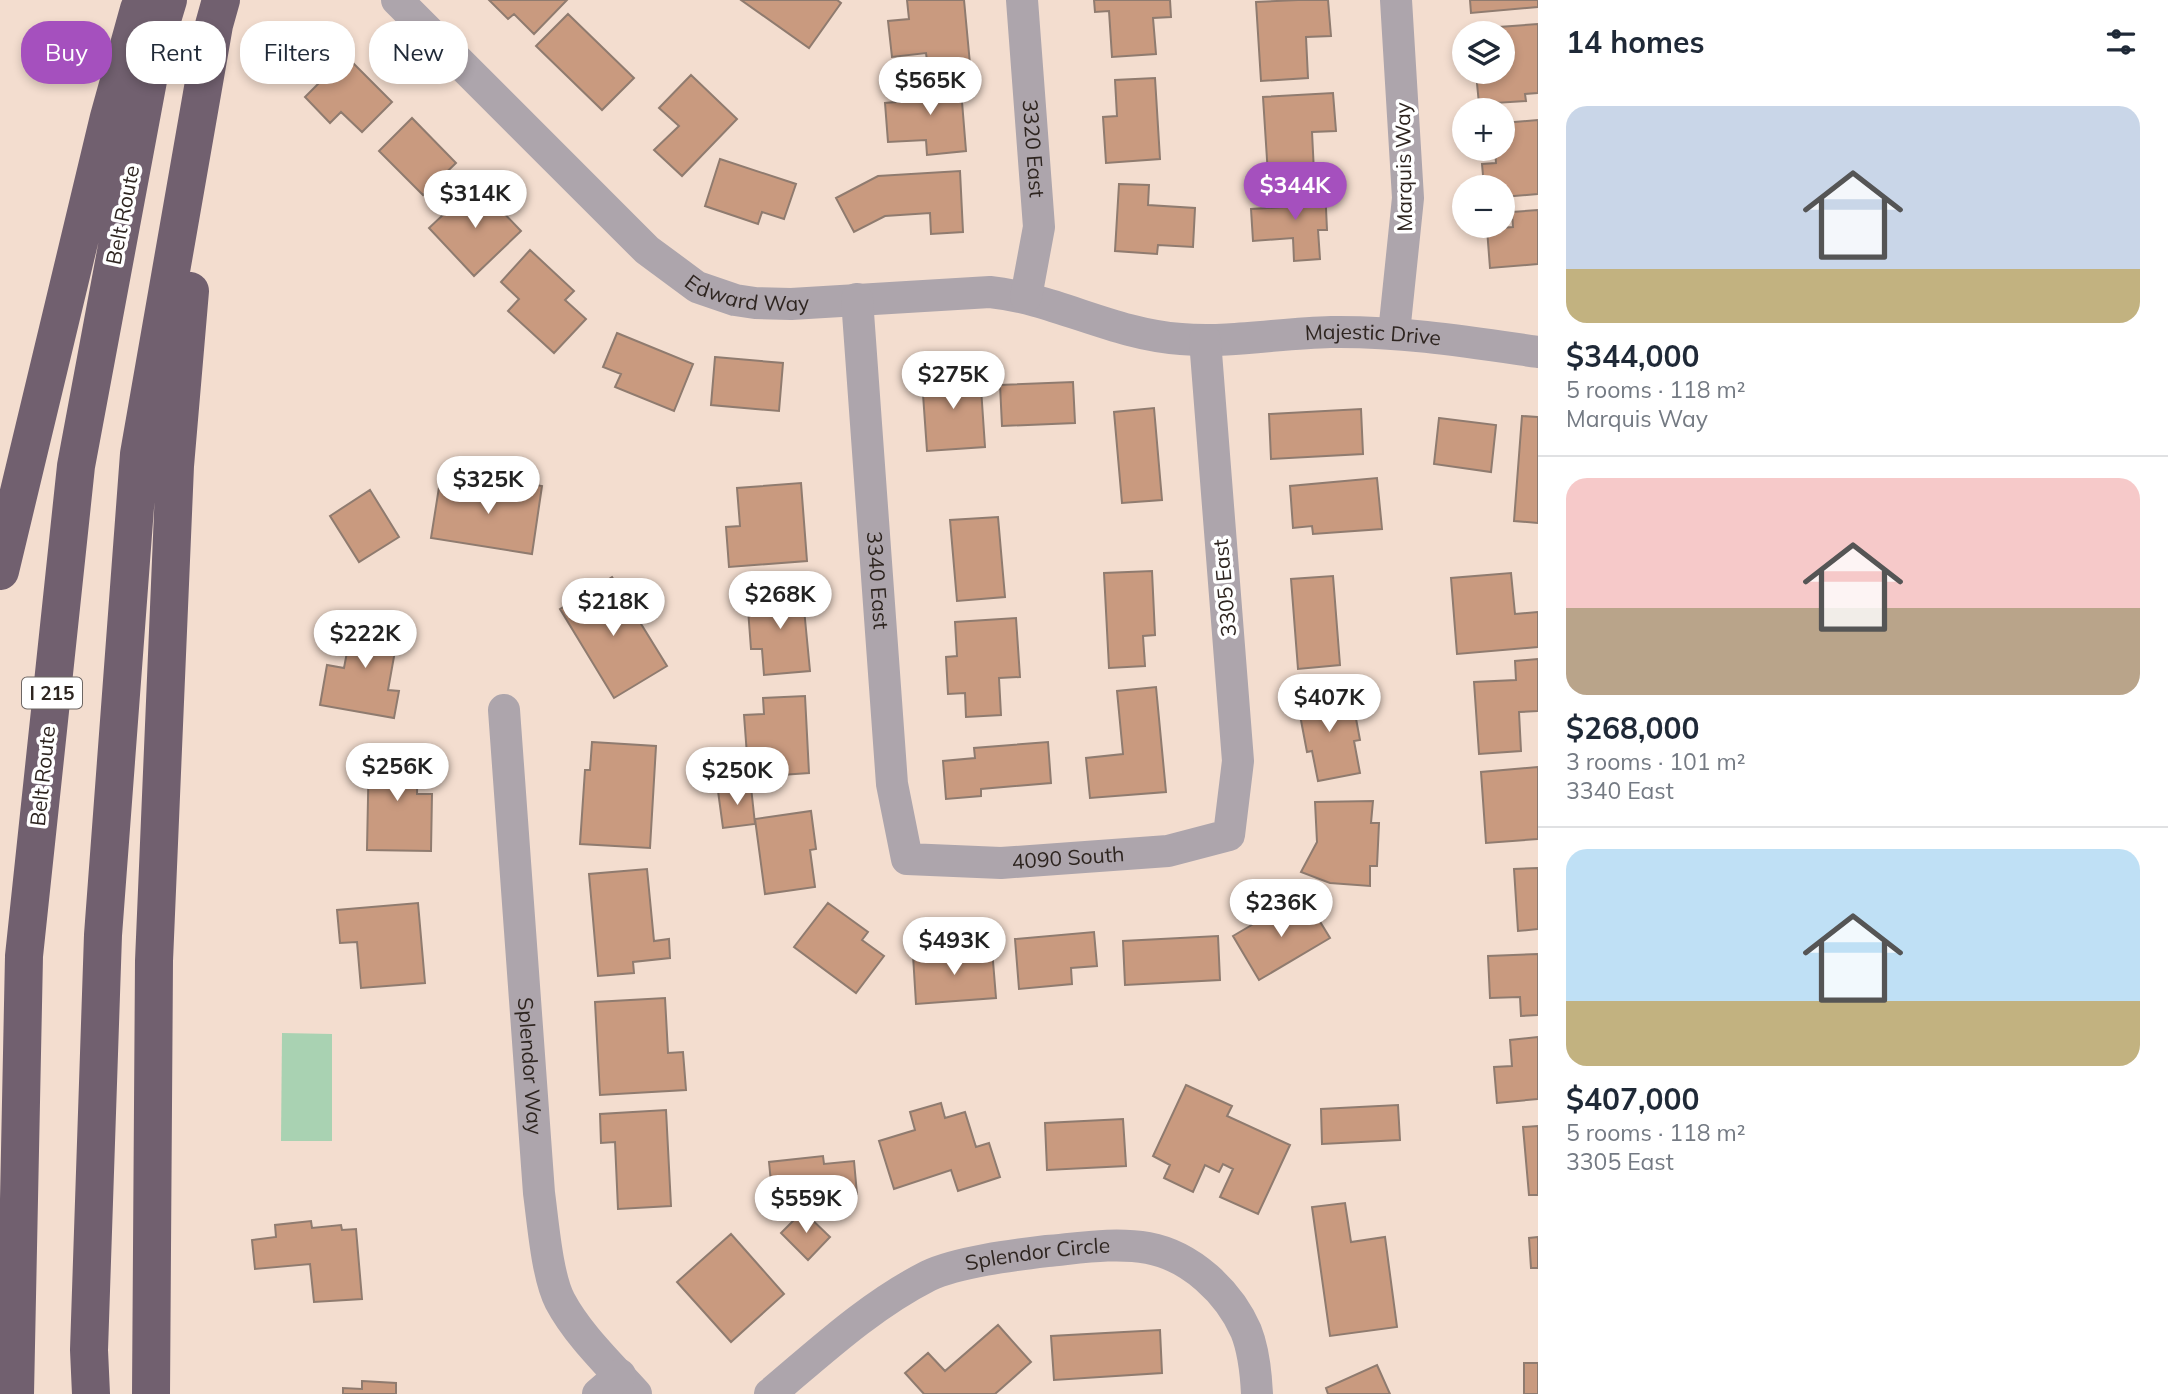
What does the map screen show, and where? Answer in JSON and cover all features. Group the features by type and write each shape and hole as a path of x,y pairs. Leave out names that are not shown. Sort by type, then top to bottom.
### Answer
{"highway":[{"path":"0,571 106,131 142,0"},
{"name":"Belt Route","path":"15,1394 24,956 76,467 155,43 168,0"},
{"path":"92,1394 89,1350 103,935 139,454 218,12"},
{"path":"151,1394 149,1372 154,961 175,466 218,12"}],"street":[{"name":"Edward Way","path":"397,0 647,250 680,276 716,295 755,303 791,304 990,292 1026,297 1130,332 1205,340"},
{"name":"3320 East","path":"1022,0 1039,226 1026,297"},
{"name":"Marquis Way","path":"1394,334 1408,198 1396,0"},
{"name":"3340 East","path":"857,299 892,785 907,859"},
{"name":"Majestic Drive","path":"1205,340 1327,332 1394,334 1436,337 1538,352"},
{"name":"3305 East","path":"1205,340 1238,761 1229,835"},
{"name":"Splendor Way","path":"504,710 539,1193 547,1255 559,1300 618,1388"},
{"name":"4090 South","path":"907,859 1001,863 1168,851 1229,835"},
{"name":"Splendor Circle","path":"770,1394 861,1317 930,1275 1018,1254 1110,1245 1149,1248 1186,1262 1213,1284 1234,1308 1247,1333 1255,1367 1257,1394"}],"green space":[{"path":"282,1033 332,1034 332,1141 281,1141"}],"building":[{"path":"489,0 567,0 534,34 514,14 508,19"},
{"path":"741,0 837,0 841,3 809,48"},
{"path":"907,0 964,0 970,64 928,68 926,53 892,57 888,21 909,19"},
{"path":"1094,0 1170,0 1171,17 1153,18 1156,54 1112,57 1109,11 1095,12"},
{"path":"1328,0 1331,36 1306,37 1308,78 1261,81 1256,2"},
{"path":"1470,0 1538,0 1538,7 1471,13"},
{"path":"568,14 634,78 602,110 536,46"},
{"path":"1538,24 1538,93 1525,94 1526,101 1515,102 1515,98 1478,98 1477,84 1515,84 1515,26"},
{"path":"355,65 369,79 369,84 374,84 392,102 362,132 341,112 330,123 305,97 318,84 355,84"},
{"path":"691,75 737,119 682,176 654,150 679,126 659,108"},
{"path":"960,77 966,151 927,155 926,140 888,142 885,103 919,100 918,80"},
{"path":"1155,78 1160,159 1106,163 1103,117 1117,116 1115,80"},
{"path":"1333,93 1336,131 1312,132 1314,172 1268,175 1263,97"},
{"path":"412,118 456,163 423,195 379,151"},
{"path":"1538,120 1538,194 1515,196 1515,175 1483,175 1482,164 1515,161 1515,122"},
{"path":"720,159 796,184 784,219 762,212 758,224 705,206"},
{"path":"960,171 963,232 931,234 930,213 885,216 854,232 836,198 878,176"},
{"path":"476,184 521,231 474,276 429,228"},
{"path":"1119,184 1149,185 1148,205 1195,208 1193,247 1158,245 1157,254 1115,251"},
{"path":"1325,187 1327,230 1318,230 1320,259 1294,261 1293,238 1253,241 1251,209 1287,207 1286,189"},
{"path":"1538,210 1538,264 1490,268 1488,238 1515,238 1515,212"},
{"path":"530,250 574,291 565,300 586,319 554,353 508,311 519,299 501,282"},
{"path":"617,333 693,364 674,411 615,387 621,374 603,367"},
{"path":"715,357 783,363 779,411 711,405"},
{"path":"970,366 972,389 981,388 985,447 927,451 923,394 930,393 929,368"},
{"path":"1073,382 1075,423 1002,426 1000,385"},
{"path":"1154,408 1162,500 1122,503 1114,412"},
{"path":"1361,409 1363,454 1271,459 1269,414"},
{"path":"1522,416 1538,417 1538,523 1514,521"},
{"path":"1439,418 1496,425 1491,472 1434,464"},
{"path":"1377,478 1382,529 1313,534 1312,526 1293,528 1290,486"},
{"path":"504,480 542,486 532,554 431,538 440,481 502,491"},
{"path":"801,483 807,561 729,567 726,527 740,526 737,488"},
{"path":"370,490 399,537 359,562 330,516"},
{"path":"998,517 1005,597 957,601 950,520"},
{"path":"1152,571 1155,635 1143,636 1145,666 1109,668 1104,573"},
{"path":"1511,573 1515,614 1538,612 1538,647 1457,654 1451,578"},
{"path":"1333,576 1340,665 1298,669 1291,579"},
{"path":"612,577 667,666 614,698 560,609"},
{"path":"802,588 810,671 764,675 762,649 751,649 748,609 757,608 756,592"},
{"path":"354,615 400,623 388,690 399,691 394,718 320,705 327,665 344,668"},
{"path":"1016,618 1020,677 999,678 1001,715 966,717 965,693 948,694 946,657 957,656 955,622"},
{"path":"1538,659 1538,711 1519,712 1521,751 1479,754 1474,682 1516,680 1515,661"},
{"path":"1156,687 1166,792 1090,798 1086,758 1123,754 1117,691"},
{"path":"1331,687 1336,711 1354,708 1360,740 1354,741 1360,773 1318,781 1312,751 1307,752 1296,694"},
{"path":"805,696 809,773 767,776 766,754 747,755 744,715 764,714 763,698"},
{"path":"592,742 656,746 650,848 580,844 585,770 590,770"},
{"path":"1048,742 1051,783 981,789 981,796 946,799 943,761 975,758 974,748"},
{"path":"369,748 418,749 417,794 432,794 431,851 367,850"},
{"path":"1538,767 1538,839 1486,843 1481,772"},
{"path":"751,787 755,824 723,828 718,791"},
{"path":"1373,801 1371,823 1379,823 1377,866 1370,866 1370,886 1330,883 1301,872 1317,842 1315,802"},
{"path":"811,811 816,849 810,850 815,887 765,894 755,819"},
{"path":"1538,868 1538,929 1518,931 1514,869"},
{"path":"647,869 654,941 669,939 670,958 633,962 634,973 598,976 589,874"},
{"path":"1308,902 1330,938 1259,980 1233,936 1262,919"},
{"path":"418,903 425,983 361,988 357,942 340,943 337,910"},
{"path":"828,903 868,932 862,940 884,956 856,993 794,947"},
{"path":"1094,932 1097,966 1071,968 1072,984 1019,989 1015,939"},
{"path":"1218,936 1220,980 1125,985 1123,941"},
{"path":"992,949 996,998 916,1004 913,955"},
{"path":"1538,954 1538,1015 1521,1016 1520,997 1490,998 1488,956"},
{"path":"665,998 668,1053 683,1052 686,1090 600,1095 595,1002"},
{"path":"1538,1037 1538,1099 1497,1103 1494,1067 1512,1066 1510,1040"},
{"path":"1186,1085 1232,1106 1227,1116 1290,1145 1258,1214 1220,1197 1233,1169 1223,1164 1219,1172 1205,1165 1193,1192 1164,1178 1170,1165 1153,1156"},
{"path":"941,1103 945,1118 965,1112 976,1147 989,1143 1000,1177 958,1191 951,1170 894,1189 879,1141 915,1130 910,1112"},
{"path":"1398,1105 1400,1140 1322,1144 1321,1109"},
{"path":"666,1110 671,1206 618,1209 615,1142 601,1143 600,1114"},
{"path":"1123,1119 1126,1166 1047,1170 1045,1123"},
{"path":"1538,1126 1538,1195 1529,1195 1523,1127"},
{"path":"823,1156 824,1164 854,1161 857,1194 773,1203 769,1162"},
{"path":"1345,1203 1351,1242 1385,1237 1397,1327 1330,1336 1312,1207"},
{"path":"803,1211 830,1237 808,1260 781,1233"},
{"path":"311,1221 312,1228 341,1225 342,1230 356,1229 362,1299 314,1302 310,1264 255,1269 252,1240 276,1237 275,1225"},
{"path":"731,1234 784,1294 731,1342 677,1282"},
{"path":"1538,1237 1538,1268 1531,1268 1529,1238"},
{"path":"998,1325 1031,1362 995,1394 924,1394 905,1373 928,1353 945,1371"},
{"path":"1160,1330 1162,1373 1054,1380 1051,1336"},
{"path":"1524,1363 1538,1363 1538,1394 1524,1394"},
{"path":"1377,1365 1390,1394 1328,1394 1326,1388"},
{"path":"362,1381 396,1383 396,1394 343,1394 343,1388 362,1389"}]}
